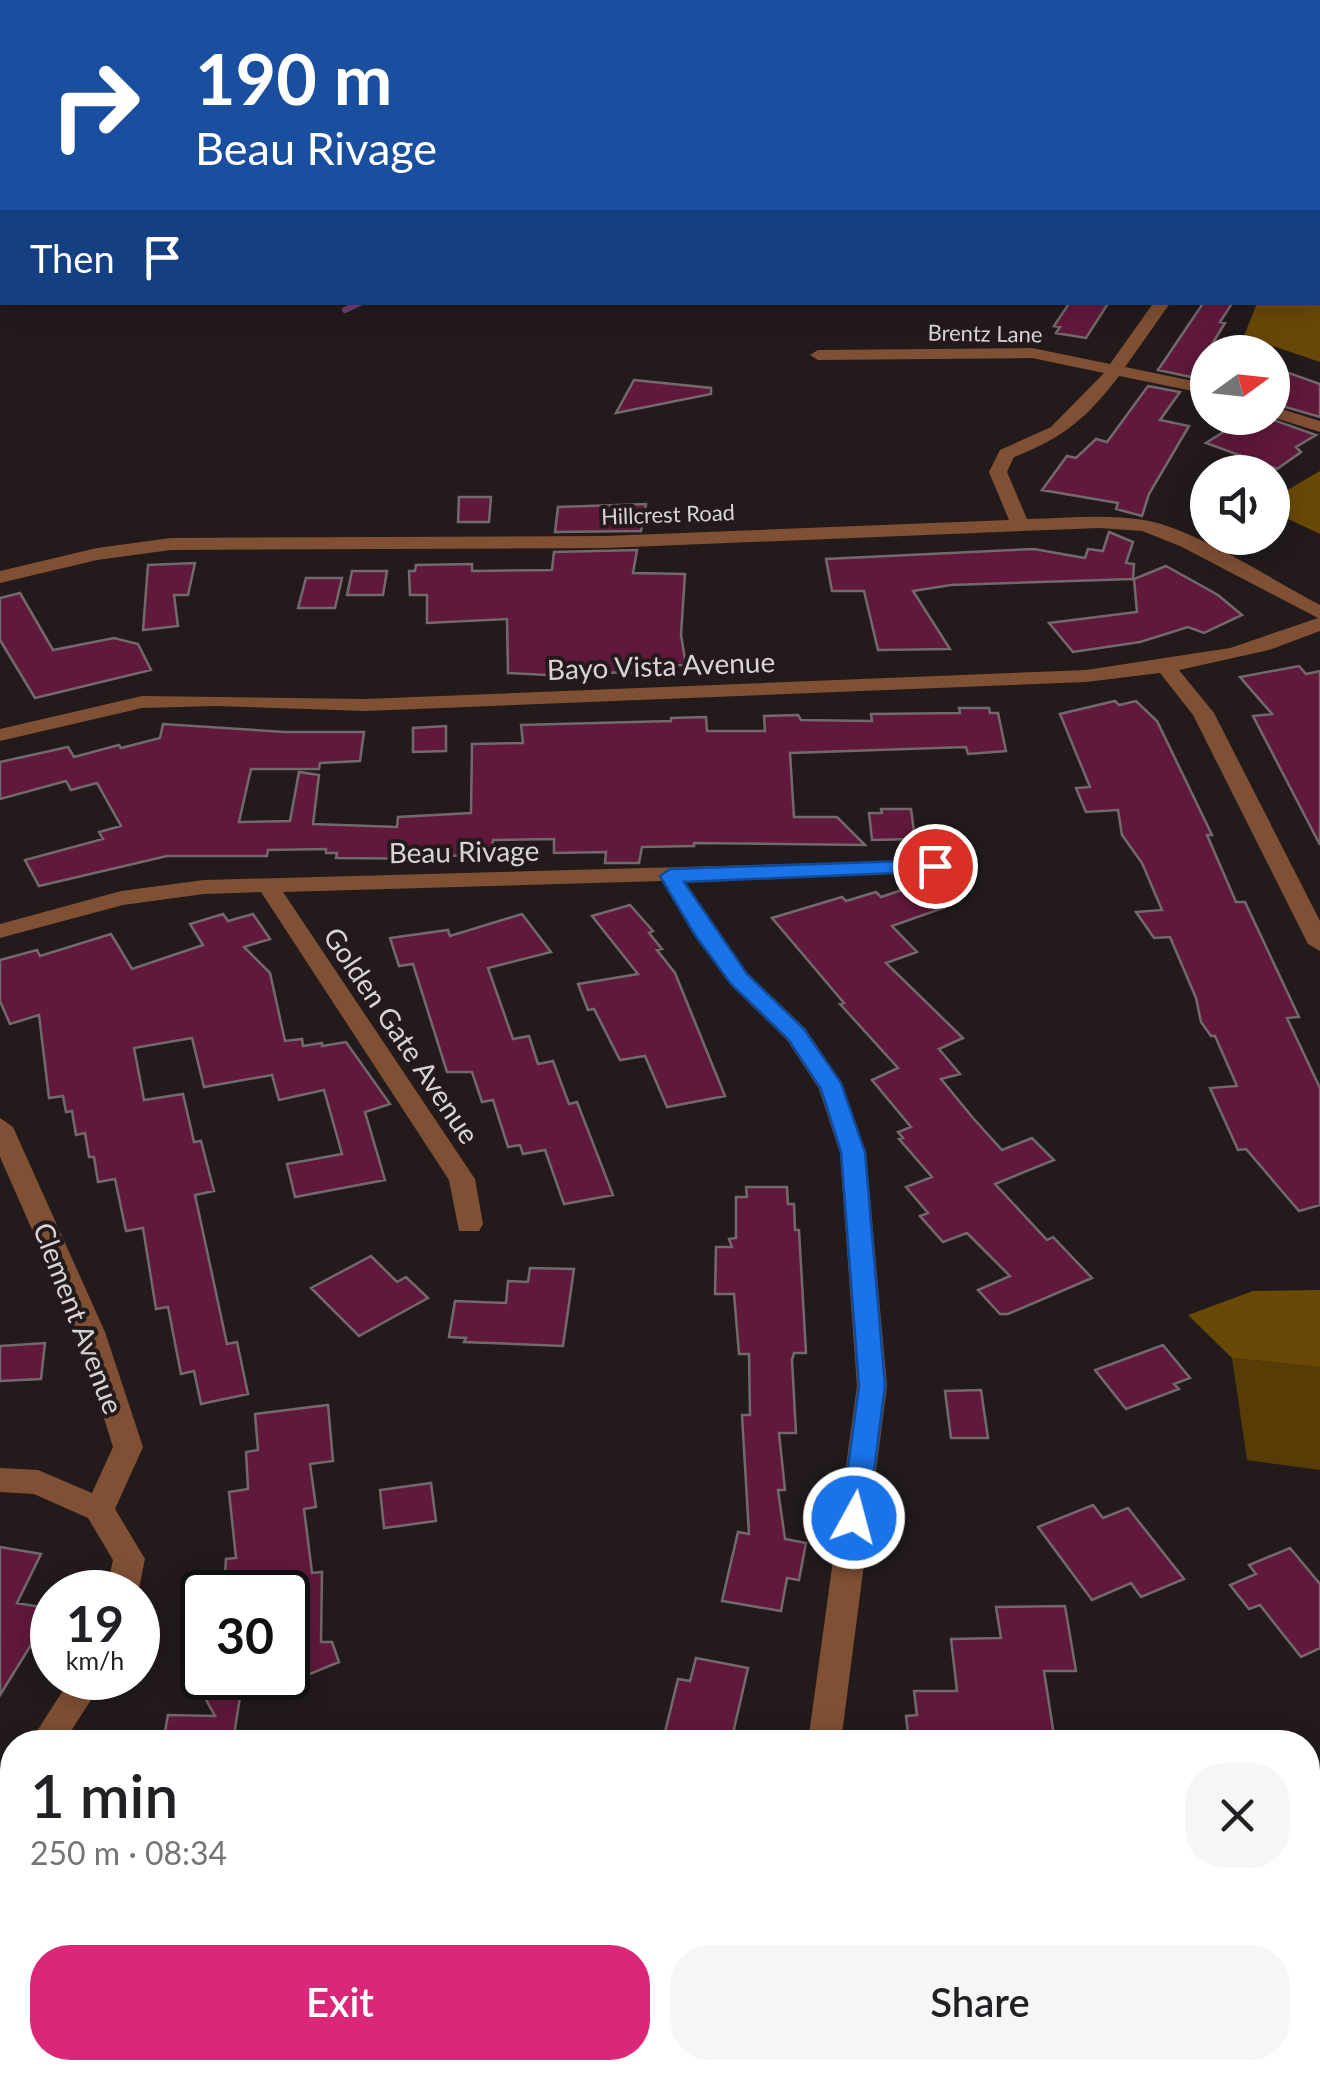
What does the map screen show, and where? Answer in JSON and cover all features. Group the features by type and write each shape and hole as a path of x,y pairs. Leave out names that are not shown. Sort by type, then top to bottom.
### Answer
{"street":[{"path":"1020,524 998,472 1006,454 1054,434 1119,369 1162,305"},
{"name":"Brentz Lane","path":"818,355 1032,353 1190,384"},
{"path":"1290,417 1320,427"},
{"name":"Hillcrest Road","path":"0,577 116,551 170,544 606,542 1099,522 1144,526 1187,542 1320,613"},
{"name":"Bayo Vista Avenue","path":"0,735 142,702 366,704 1006,681 1166,667 1266,647 1320,624"},
{"path":"1166,667 1202,713 1320,944"},
{"name":"Beau Rivage","path":"0,932 121,898 204,887 935,866"},
{"path":"670,876 739,979 796,1034 832,1088 853,1152 872,1386 827,1730"},
{"name":"Golden Gate Avenue","path":"268,886 462,1179 469,1224"},
{"name":"Clement Avenue","path":"0,1127 91,1332 128,1447 99,1510"},
{"path":"0,1480 38,1482 99,1510 129,1559 127,1570"},
{"path":"54,1730 74,1700"}],"shaded area":[{"path":"1256,305 1320,305 1320,362 1290,352 1290,335 1244,335"},
{"path":"1320,471 1320,534 1290,520 1290,488"},
{"path":"1320,1290 1320,1367 1232,1358 1188,1315 1253,1291"},
{"path":"1232,1358 1320,1367 1320,1470 1247,1460"}],"building":[{"path":"1068,305 1107,305 1086,338 1056,333 1060,327 1054,326"},
{"path":"1202,305 1231,305 1220,322 1225,323 1217,335 1190,335 1190,377 1158,370"},
{"path":"1290,373 1320,384 1320,417 1290,408"},
{"path":"634,380 711,388 711,394 616,413"},
{"path":"1148,386 1180,392 1160,420 1189,426 1149,494 1142,516 1116,509 1118,503 1042,490 1067,456 1076,458 1096,439 1107,442"},
{"path":"1290,426 1316,435 1296,447 1301,452 1290,460 1290,455 1239,455 1206,443 1219,435 1290,435"},
{"path":"459,497 491,497 489,522 458,522"},
{"path":"646,504 641,531 555,532 558,507"},
{"path":"1109,532 1133,542 1126,563 1134,564 1133,579 951,585 913,591 950,649 878,650 864,591 832,591 826,559 1034,549 1085,558 1088,549 1103,551"},
{"path":"637,550 633,573 685,574 681,635 686,665 653,666 653,672 585,673 585,677 508,673 507,619 427,623 427,595 410,595 409,571 415,571 416,565 472,564 472,571 552,570 554,552"},
{"path":"195,563 188,595 174,595 178,626 143,630 148,565"},
{"path":"1166,566 1218,595 1242,615 1204,633 1188,627 1140,642 1073,652 1049,623 1137,612 1134,579"},
{"path":"352,571 387,571 383,595 347,595"},
{"path":"306,578 342,578 335,608 298,608"},
{"path":"20,593 53,650 114,638 138,644 151,670 35,698 0,640 0,598"},
{"path":"1299,666 1306,674 1320,671 1320,845 1253,716 1272,714 1240,677"},
{"path":"1115,701 1119,705 1136,701 1157,721 1212,835 1207,835 1236,902 1245,902 1299,1017 1287,1018 1320,1088 1320,1205 1299,1211 1246,1149 1238,1150 1210,1088 1237,1086 1215,1036 1201,1022 1196,998 1170,937 1154,938 1136,912 1162,910 1142,863 1122,835 1118,810 1086,812 1076,788 1090,787 1060,714"},
{"path":"959,708 989,708 990,713 998,713 1006,751 968,754 966,747 790,753 794,817 837,817 865,845 694,843 642,847 639,863 605,863 606,852 554,853 554,839 493,840 492,851 440,855 440,859 336,858 337,853 326,853 326,849 268,850 267,856 167,856 39,886 25,860 103,839 99,832 121,826 97,783 71,790 66,781 0,799 0,762 68,747 74,757 119,745 121,748 160,738 163,724 285,732 364,732 360,761 320,763 319,769 251,769 239,822 290,821 299,772 319,775 313,824 397,827 398,817 471,813 472,744 523,743 521,725 706,717 707,731 765,731 764,716 872,721 871,714 960,713"},
{"path":"446,726 446,751 413,752 413,728"},
{"path":"881,809 911,809 915,839 872,840 869,813 882,813"},
{"path":"908,888 922,888 943,908 892,926 917,952 886,963 963,1038 939,1049 960,1074 941,1079 973,1118 1002,1150 1032,1138 1054,1160 995,1184 1047,1240 1053,1237 1092,1278 1008,1314 1000,1314 978,1290 1010,1276 967,1233 943,1242 920,1216 928,1213 906,1187 932,1177 899,1139 903,1138 898,1132 911,1127 872,1080 898,1068 840,1004 844,1003 772,918 842,897 846,901 876,892 881,897"},
{"path":"630,905 653,931 649,933 662,949 657,950 675,973 725,1096 667,1107 645,1056 620,1060 594,1009 588,1010 578,984 638,974 592,916"},
{"path":"223,914 228,921 253,914 270,939 244,947 270,973 285,1041 302,1039 303,1046 346,1042 390,1104 365,1112 385,1180 295,1197 287,1164 342,1154 324,1090 279,1100 272,1075 204,1087 192,1038 134,1048 144,1100 183,1094 194,1142 201,1141 214,1191 195,1195 227,1344 237,1342 248,1394 201,1404 194,1371 181,1374 168,1307 156,1309 143,1228 126,1231 115,1179 98,1182 85,1133 76,1135 72,1111 66,1112 63,1096 49,1098 39,1015 10,1024 0,1001 0,960 37,950 40,956 111,934 132,969 203,945 190,924"},
{"path":"522,914 551,952 488,968 513,1039 529,1036 538,1064 553,1061 569,1104 577,1102 613,1195 564,1204 545,1150 523,1154 520,1145 508,1147 493,1100 482,1102 472,1072 447,1072 413,964 399,966 390,938 448,930 450,936"},
{"path":"746,1187 787,1187 788,1204 794,1204 795,1230 799,1230 806,1353 794,1353 792,1360 796,1433 779,1433 785,1490 778,1490 785,1539 806,1543 799,1580 787,1578 781,1611 722,1601 738,1532 749,1534 742,1415 750,1415 749,1354 739,1354 734,1294 715,1294 716,1247 732,1247 729,1239 736,1238 736,1197 747,1197"},
{"path":"371,1256 397,1282 406,1277 428,1298 359,1336 311,1288"},
{"path":"530,1268 574,1269 563,1346 464,1342 466,1338 449,1337 455,1301 506,1303 508,1281 528,1282"},
{"path":"45,1343 41,1379 0,1381 0,1346"},
{"path":"1163,1345 1190,1378 1174,1384 1179,1389 1126,1409 1095,1370"},
{"path":"981,1390 988,1438 951,1438 945,1391"},
{"path":"328,1405 333,1461 310,1464 316,1507 304,1509 312,1573 322,1572 321,1642 332,1642 339,1662 310,1674 310,1570 225,1570 226,1559 236,1558 229,1492 248,1489 246,1452 258,1450 255,1414"},
{"path":"431,1483 436,1521 384,1528 380,1490"},
{"path":"1093,1505 1103,1518 1128,1508 1184,1579 1141,1597 1131,1583 1092,1600 1038,1527"},
{"path":"0,1547 41,1554 17,1603 30,1605 30,1646 0,1695"},
{"path":"1290,1548 1320,1584 1320,1648 1301,1657 1260,1605 1249,1609 1230,1585 1256,1574 1249,1565"},
{"path":"1065,1606 1076,1671 1044,1671 1053,1730 908,1730 906,1716 917,1715 914,1691 957,1691 951,1639 1001,1638 996,1607"},
{"path":"696,1658 748,1668 734,1730 665,1730 678,1679 690,1681"},
{"path":"206,1700 240,1700 235,1730 165,1730 168,1715 215,1716"}],"waterway":[{"path":"345,310 356,305"}],"route":[{"path":"854,1518 872,1386 853,1152 832,1088 796,1034 739,979 670,876 935,866"}]}
